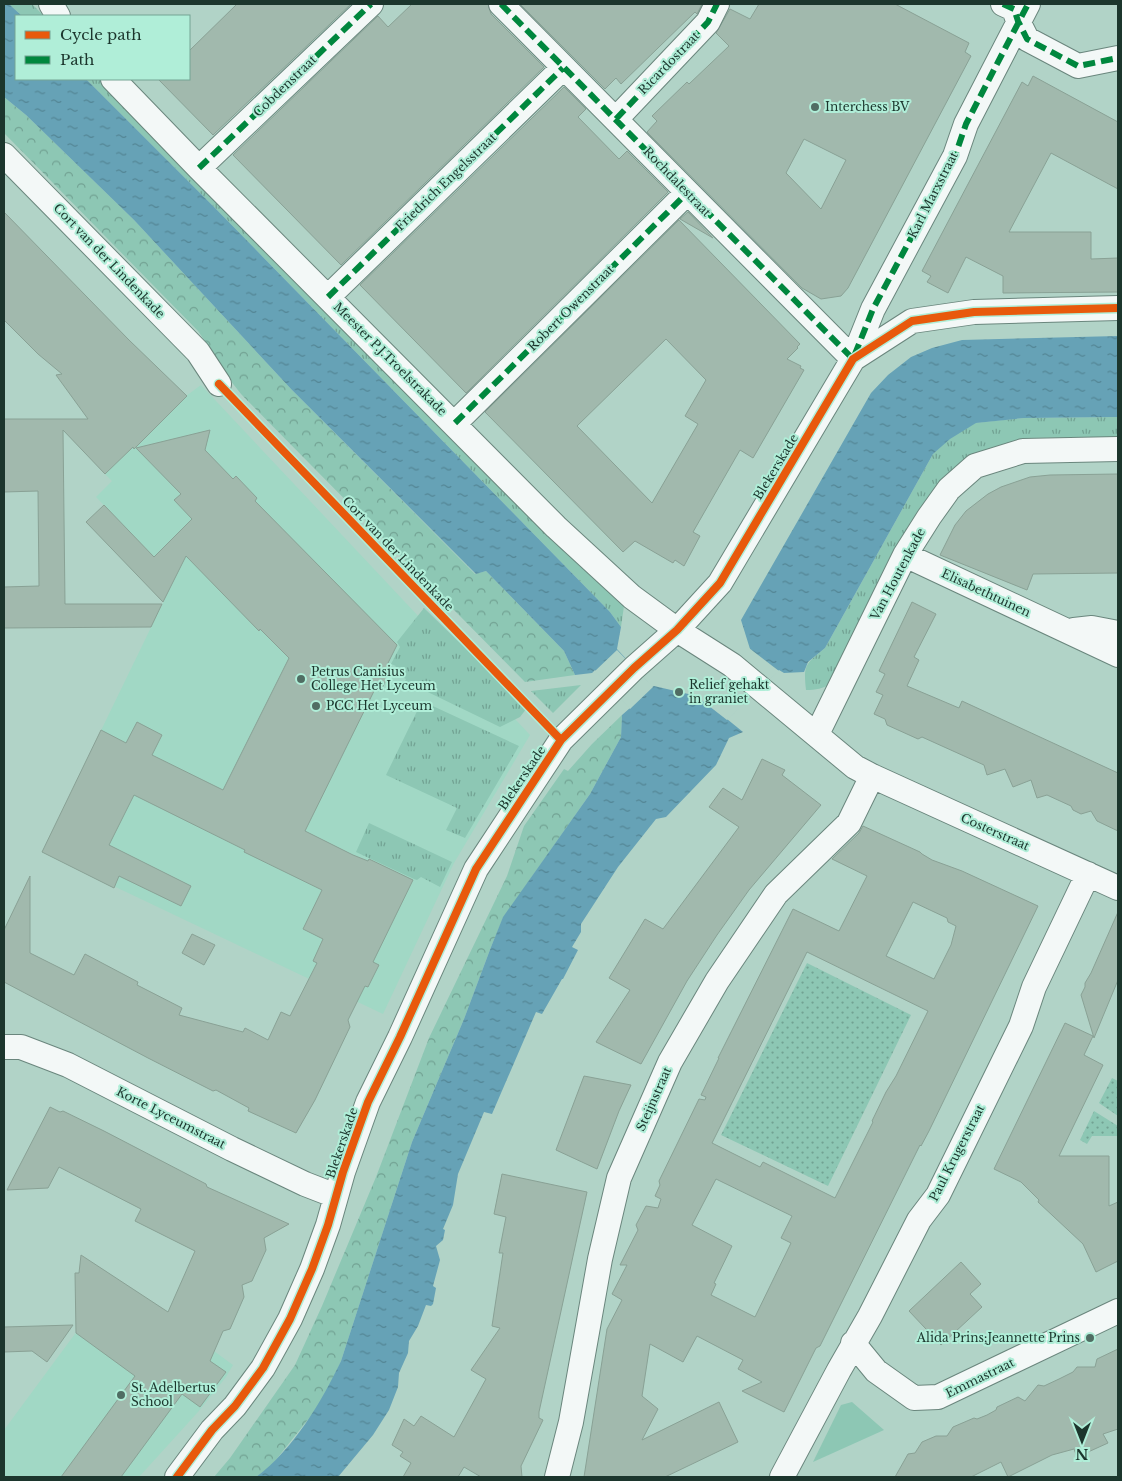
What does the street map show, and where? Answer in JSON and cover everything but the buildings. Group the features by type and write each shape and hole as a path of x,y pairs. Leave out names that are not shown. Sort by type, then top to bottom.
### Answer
{"street":[{"path":"51,4 57,15"},
{"name":"Cobdenstraat","path":"199,168 371,4"},
{"name":"Rochdalestraat","path":"501,4 854,359"},
{"name":"Ricardostraat","path":"616,119 708,22 717,4"},
{"path":"1017,10 1027,39 1078,66 1118,58"},
{"name":"Karl Marxstraat","path":"854,359 873,309 955,156 966,124 1017,10"},
{"name":"Friedrich Engelsstraat","path":"328,297 564,68"},
{"name":"Meester P.J.Troelstrakade","path":"114,80 556,527 632,597 677,630"},
{"name":"Cort van der Lindenkade","path":"4,155 198,352 219,384"},
{"name":"Robert Owenstraat","path":"455,423 687,193"},
{"name":"Blekerskade","path":"177,1477 212,1430 235,1406 263,1368 290,1319 312,1269 368,1102 400,1037 476,869 561,740 634,668 677,630 720,583 854,359 912,321 974,312 1118,308"},
{"name":"Van Houtenkade","path":"817,734 905,555 928,517 949,489 976,466 1023,451 1118,449"},
{"name":"Elisabethtuinen","path":"905,555 1118,655"},
{"path":"1067,631 1092,628 1118,633"},
{"path":"677,630 732,665 855,767 872,776"},
{"name":"Costerstraat","path":"872,776 1118,888"},
{"name":"Steijnstraat","path":"557,1477 571,1422 600,1259 619,1178 670,1062 717,981 776,894 849,823 872,776"},
{"name":"Paul Krugerstraat","path":"782,1477 870,1316 919,1220 938,1195 1021,1026 1034,987 1088,874"},
{"name":"Korte Lyceumstraat","path":"4,1047 21,1047 68,1065 232,1149 305,1184 336,1196"},
{"name":"Emmastraat","path":"854,1343 876,1371 914,1398 938,1398 1118,1311"}],"shaded area":[{"name":"Petrus Canisius College Het Lyceum","path":"201,385 530,735 454,863 383,1014 42,852 175,578 96,497 112,481 105,474 186,396"},
{"name":"St. Adelbertus School","path":"135,1293 233,1365 226,1377 198,1412 139,1477 4,1477 4,1430 97,1304"}],"green space":[{"path":"9,4 32,4 43,15 21,15"},
{"path":"87,80 104,80 624,606 621,627 610,612 218,211"},
{"path":"4,97 26,115 134,220 291,389 475,574 486,571 564,651 575,675 525,682 241,394 205,348 207,344 198,331 4,133"},
{"path":"1118,417 1118,437 1024,438 974,456 831,683 819,689 806,690 805,675 807,665 825,648 933,454 950,438 975,423 1024,418"},
{"path":"424,608 527,708 520,717 500,727 405,681 406,679 396,674 397,671 393,670 396,666 391,664 400,647 397,642"},
{"path":"581,685 553,713 531,691"},
{"path":"422,701 519,746 465,838 446,830 457,808 386,775"},
{"path":"622,715 621,737 590,794 503,918 464,1019 412,1142 341,1361 328,1390 314,1412 271,1466 256,1477 214,1477 230,1458 295,1365 376,1177 429,1038 507,876 524,826 564,769 568,771"},
{"path":"369,823 452,862 440,887 421,877 417,880 414,879 356,852"},
{"path":"807,963 911,1015 828,1186 721,1135"},
{"path":"1112,1078 1118,1081 1118,1116 1099,1103"},
{"path":"1094,1111 1118,1126 1118,1136 1092,1136 1087,1144 1080,1140"},
{"path":"852,1402 884,1430 813,1462 841,1405"}],"water":[{"path":"4,4 9,4 21,15 15,15 15,80 87,80 218,211 610,612 621,627 617,649 652,687 697,696 701,699 750,649 741,620 871,393 888,375 911,357 932,348 962,340 1118,336 1118,417 1024,418 976,423 950,439 933,454 825,648 808,662 804,672 784,673 779,670 727,719 743,732 729,738 716,765 666,817 656,819 618,867 581,924 581,932 572,947 578,950 563,979 542,1014 536,1012 492,1114 484,1112 458,1174 453,1205 443,1229 445,1230 443,1240 436,1246 440,1260 433,1286 436,1288 433,1304 431,1306 426,1305 418,1326 409,1341 408,1353 399,1373 398,1387 389,1410 373,1435 338,1477 256,1477 282,1453 305,1424 316,1408 341,1361 412,1142 464,1019 503,917 590,794 621,737 622,715 630,708 595,670 592,673 575,675 564,651 486,571 476,574 291,389 134,220 26,115 4,97"}],"pier":[{"path":"749,648 779,671 727,720 700,699"},
{"path":"617,650 653,687 630,709 595,671"}],"marked path":[{"path":"199,168 371,4"},
{"path":"501,4 853,359 873,309 955,156 966,124 1028,4"},
{"path":"616,119 708,22 717,4"},
{"path":"1003,4 1014,9 1027,39 1078,66 1118,58"},
{"path":"328,297 563,68"},
{"path":"455,423 687,193"}],"cycle path":[{"path":"177,1477 212,1430 235,1406 263,1368 290,1319 312,1269 328,1225 343,1172 368,1102 400,1037 476,869 561,740 634,668 677,630 720,583 853,359 912,321 974,312 1118,308"},
{"path":"219,384 561,740"}],"place":[{"name":"Interchess BV","path":"815,107"},
{"name":"Petrus Canisius College Het Lyceum","path":"301,679"},
{"name":"Relief gehakt in graniet","path":"679,692"},
{"name":"PCC Het Lyceum","path":"316,706"},
{"name":"Alida Prins;Jeannette Prins","path":"1090,1338"},
{"name":"St. Adelbertus School","path":"121,1395"}]}
